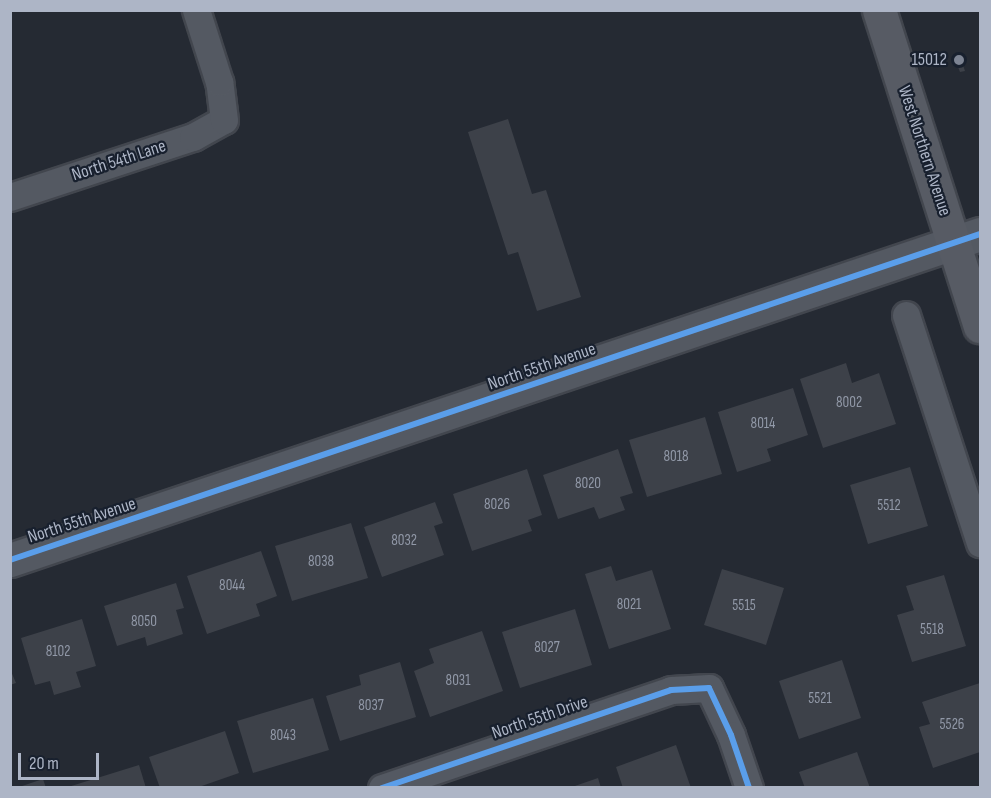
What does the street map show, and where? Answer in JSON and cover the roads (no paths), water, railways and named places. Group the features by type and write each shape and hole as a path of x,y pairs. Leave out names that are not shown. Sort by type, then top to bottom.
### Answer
{"main road":[{"name":"West Northern Avenue","path":"879,10 967,238 981,326"}],"street":[{"name":"North 54th Lane","path":"10,197 193,136 224,120 219,82 196,10"},
{"name":"North 55th Avenue","path":"10,560 967,238"},
{"path":"906,315 981,543"},
{"name":"North 55th Drive","path":"382,788 670,690 709,688 731,735 748,788"}],"place":[{"name":"15012","path":"959,60"}]}
